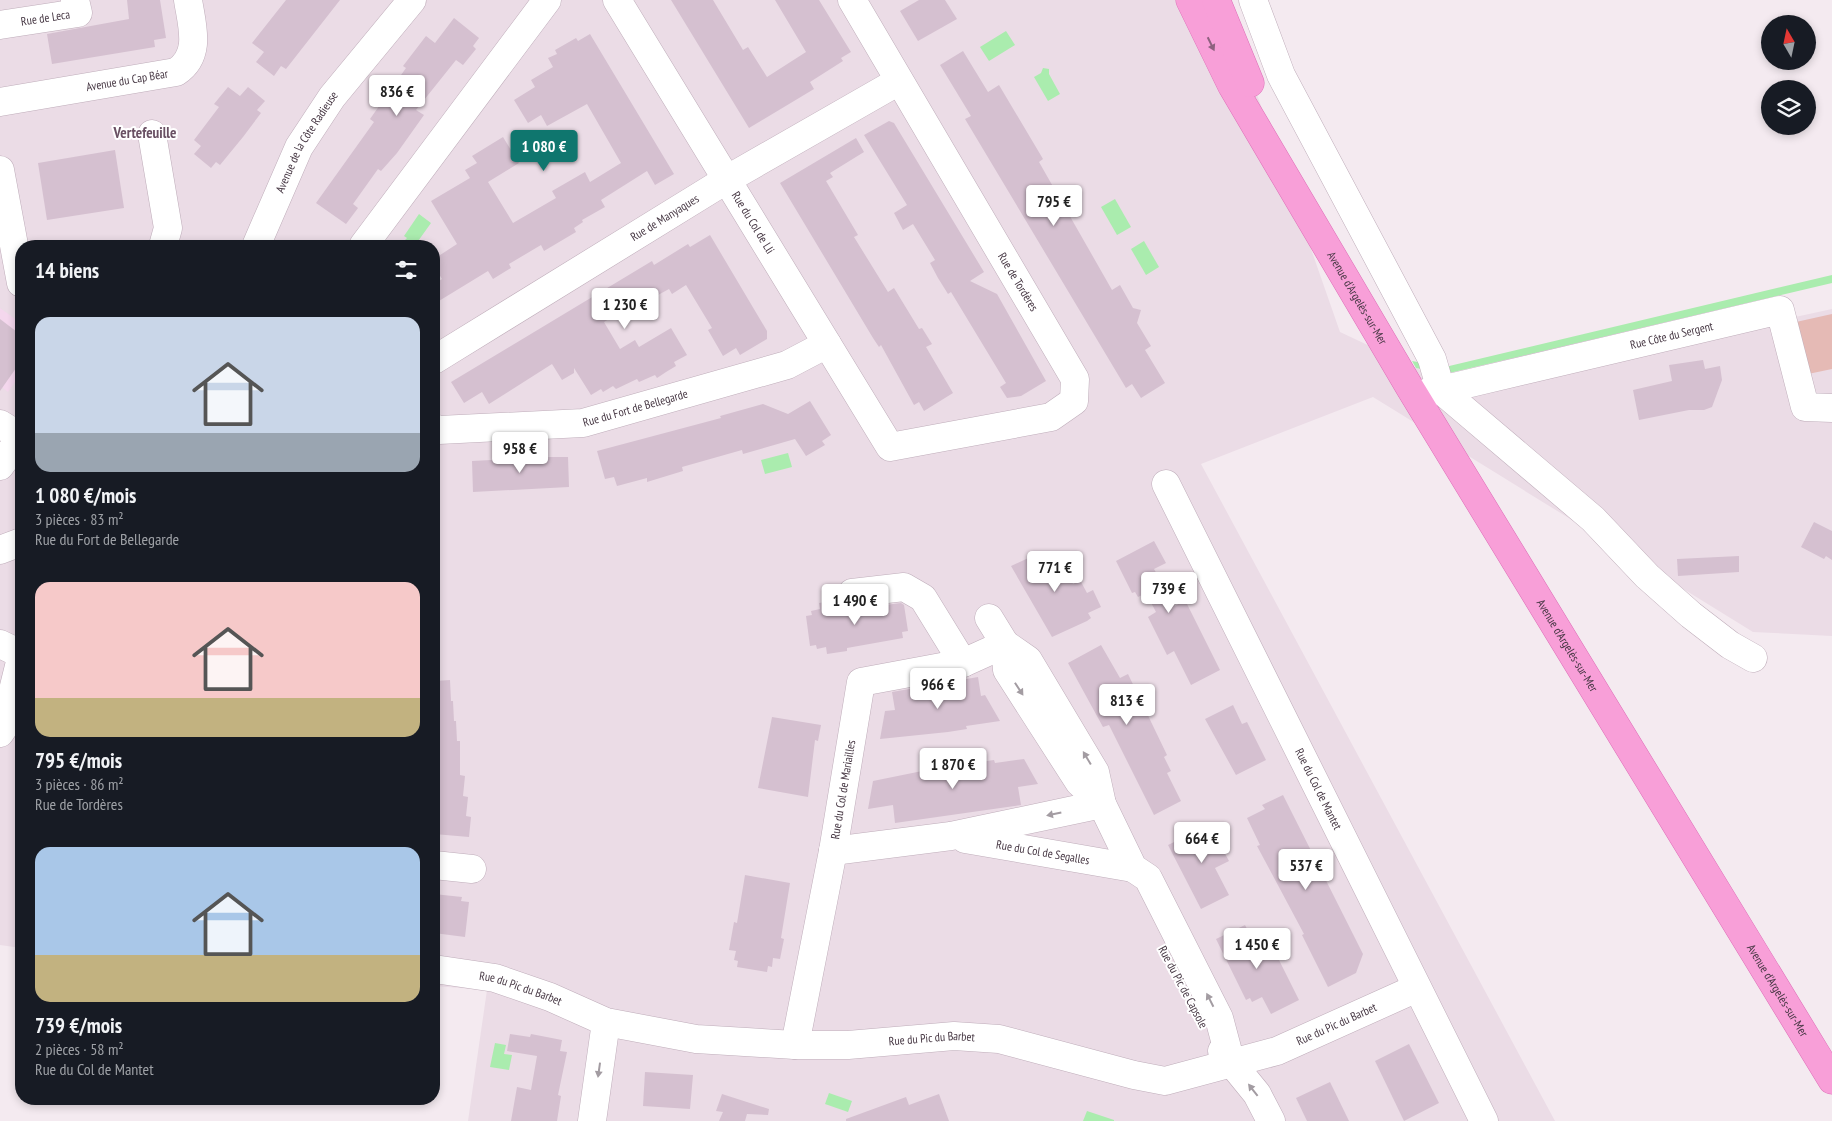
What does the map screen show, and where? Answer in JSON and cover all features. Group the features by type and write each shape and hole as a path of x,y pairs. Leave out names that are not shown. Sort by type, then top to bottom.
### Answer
{"main road":[{"name":"Avenue d'Argelès-sur-Mer","path":"1190,0 1232,86 1414,393 1832,1080"},
{"name":"Avenue d'Argelès-sur-Mer","path":"1216,0 1229,35 1305,208"}],"street":[{"name":"Rue de Leca","path":"0,25 78,13 75,0"},
{"name":"Avenue du Cap Béar","path":"0,102 176,72 186,66 192,54 194,39 188,0"},
{"name":"Avenue de la Côte Radieuse","path":"259,240 298,147 332,97 412,0"},
{"path":"367,240 547,0"},
{"name":"Rue du Col de Lli","path":"617,0 890,447"},
{"name":"Rue de Tordères","path":"852,0 1075,379 1074,401 1051,417 890,447"},
{"path":"1253,0 1281,75 1432,359 1440,390 1593,519 1647,576 1690,616 1730,645 1753,658"},
{"name":"Rue de Manyaques","path":"440,356 726,180 899,81"},
{"path":"152,134 168,228 165,240"},
{"path":"0,170 15,251"},
{"path":"0,285 15,284"},
{"name":"Rue Côte du Sergent","path":"1440,390 1780,310 1805,407 1832,408"},
{"name":"Rue du Fort de Bellegarde","path":"440,430 583,423 787,365 827,344"},
{"path":"1414,393 1440,390"},
{"path":"0,424 15,433"},
{"path":"0,466 15,445"},
{"name":"Rue du Col de Mantet","path":"1166,484 1484,1121"},
{"path":"0,550 15,544"},
{"path":"852,593 904,587 923,598 964,663"},
{"name":"Rue du Pic de Capsole","path":"989,618 1005,644 1028,660 1095,772 1102,804 1133,868 1148,878 1219,1018 1231,1063"},
{"path":"0,644 15,651"},
{"name":"Rue du Col de Mariailles","path":"795,1045 833,851 861,682 964,663 1005,644"},
{"path":"0,733 4,726 15,682"},
{"name":"Rue du Col de Segalles","path":"833,851 951,836 1102,804"},
{"name":"Rue du Col de Segalles","path":"951,836 1133,868"},
{"path":"440,866 472,869"},
{"name":"Rue du Pic du Barbet","path":"440,970 494,978 550,997 606,1022 696,1039 795,1045 848,1045 954,1036 999,1038 1134,1075 1166,1081 1278,1051 1417,988"},
{"path":"592,1121 606,1022"},
{"path":"1231,1063 1257,1094 1271,1121"}],"shaded area":[{"path":"0,0 1224,0 1340,332 1461,389 1832,309 1832,636 1753,632 1373,397 1201,464 1555,1121 468,1121 487,990 440,986 440,240 15,240 15,947 0,945"},
{"path":"1006,31 1015,45 989,61 980,47"},
{"path":"1043,68 1049,69 1049,74 1060,94 1048,101 1034,77 1041,73"},
{"path":"1115,199 1131,227 1117,235 1101,207"},
{"path":"419,214 431,223 419,240 405,240 407,238 404,236"},
{"path":"1144,241 1159,267 1146,275 1131,249"},
{"path":"1832,275 1832,283 1445,374 1416,368 1412,361 1445,367"},
{"path":"0,308 15,319 15,382 8,392 0,386"},
{"path":"1832,314 1832,369 1808,374 1796,322"},
{"path":"788,453 792,467 765,474 761,460"},
{"path":"495,1043 506,1045 504,1054 512,1055 509,1070 490,1067"},
{"path":"829,1093 852,1101 848,1112 825,1104"},
{"path":"1087,1111 1114,1120 1114,1121 1083,1121"}],"building":[{"path":"127,0 160,0 166,38 154,40 155,47 52,64 47,34 129,19"},
{"path":"286,0 340,0 286,69 281,66 274,76 256,62 264,52 252,43"},
{"path":"671,0 713,0 743,50 748,47 767,77 806,52 775,0 819,0 851,52 841,58 843,61 810,82 814,89 749,128"},
{"path":"919,0 945,0 957,19 918,41 900,11"},
{"path":"454,18 479,38 473,46 476,49 463,65 456,60 416,110 424,115 397,153 381,171 378,169 353,204 358,208 346,224 316,203 374,122 370,119 406,68 403,66 426,36 435,43"},
{"path":"590,34 674,174 655,185 647,171 601,200 605,207 582,220 583,222 574,228 576,232 544,251 541,245 509,264 511,268 493,279 488,271 440,300 440,280 442,279 440,276 440,255 457,244 431,201 470,178 465,170 477,163 472,156 503,137 519,163 488,182 513,223 556,198 552,191 585,172 590,182 621,163 587,104 547,126 541,115 528,123 514,100 535,87 531,80 553,67 548,58 557,54 555,50 576,38 578,41"},
{"path":"963,51 988,92 999,85 1043,159 1039,162 1112,290 1120,285 1133,308 1141,310 1137,323 1151,346 1145,350 1165,383 1141,398 1132,384 1126,388 965,119 971,116 940,65"},
{"path":"228,87 240,96 248,87 265,101 257,110 261,113 243,137 220,165 216,162 211,168 194,154 201,146 194,140 219,107 214,104"},
{"path":"889,121 894,123 984,272 970,281 997,294 1046,381 1021,396 1007,398 1000,387 1006,383 951,292 948,294 938,278 930,263 935,260 913,224 903,230 894,213 907,205 864,135"},
{"path":"856,138 864,152 830,173 833,177 826,181 858,235 854,237 888,292 894,288 919,329 922,328 932,344 926,347 953,393 924,411 919,402 914,405 881,345 879,347 873,338 780,183"},
{"path":"115,150 124,208 47,220 38,163"},
{"path":"710,235 767,331 767,339 740,355 736,348 723,356 708,330 712,328 686,285 672,294 669,289 658,295 655,291 604,322 620,349 635,340 639,347 671,328 687,355 674,362 676,366 657,378 655,375 639,382 637,379 616,389 613,386 603,392 601,389 591,395 574,368 574,373 562,380 552,364 489,404 482,392 464,403 451,382 652,261 654,265 688,244 690,247"},
{"path":"0,319 15,330 15,370 0,391"},
{"path":"1703,360 1705,369 1720,366 1722,380 1712,407 1704,410 1689,410 1639,420 1633,390 1672,381 1669,365"},
{"path":"810,401 831,435 822,441 825,445 806,456 795,439 743,454 742,450 682,467 683,471 647,482 647,478 617,486 614,477 605,479 597,451 721,418 720,416 763,404 788,414"},
{"path":"568,457 569,487 473,492 472,461"},
{"path":"1814,522 1832,531 1832,560 1826,556 1824,559 1801,547"},
{"path":"1154,541 1166,563 1154,569 1175,606 1185,600 1220,670 1191,685 1174,651 1167,655 1148,617 1156,612 1146,593 1138,597 1135,592 1132,593 1116,561"},
{"path":"1058,551 1073,584 1080,580 1087,593 1093,590 1101,607 1088,613 1091,618 1087,621 1052,637 1011,566 1037,554 1040,560"},
{"path":"1739,556 1739,572 1678,576 1677,559"},
{"path":"838,600 845,607 853,609 901,603 904,605 908,631 902,632 903,638 847,648 847,651 827,654 826,647 817,649 816,645 810,646 806,616 812,615 811,611 820,609 819,603"},
{"path":"1101,645 1120,678 1128,674 1167,755 1164,757 1171,771 1167,773 1181,801 1154,815 1109,725 1103,727 1068,663"},
{"path":"978,677 981,696 985,695 1000,721 966,726 967,729 948,732 880,739 885,711 895,710 892,692"},
{"path":"450,680 457,741 460,741 460,775 465,776 463,796 468,797 466,816 471,817 469,837 440,835 440,681"},
{"path":"1233,705 1242,724 1247,722 1266,760 1236,775 1205,719"},
{"path":"772,717 821,725 818,741 815,740 808,797 758,788"},
{"path":"1024,759 1038,784 1018,787 1021,805 895,823 893,805 868,809 873,781 937,768 994,760 995,763"},
{"path":"1283,795 1363,954 1356,973 1328,987 1302,935 1304,934 1257,846 1260,845 1247,818 1265,809 1262,805"},
{"path":"1213,823 1225,847 1222,848 1229,861 1215,868 1229,895 1201,909 1168,845"},
{"path":"745,875 790,883 781,938 784,939 780,959 773,958 772,967 768,966 767,972 737,967 738,961 734,960 736,951 729,950 734,922 737,923"},
{"path":"440,895 462,897 461,901 469,902 465,937 440,934"},
{"path":"1245,925 1255,944 1264,939 1270,952 1274,950 1299,1000 1271,1014 1262,997 1252,1002 1250,998 1246,1000 1216,939"},
{"path":"510,1034 530,1037 531,1034 562,1040 560,1051 567,1052 558,1095 561,1096 557,1121 511,1121 517,1087 531,1090 537,1056 507,1051"},
{"path":"1409,1044 1439,1103 1404,1121 1375,1061"},
{"path":"645,1072 693,1075 690,1109 643,1106"},
{"path":"1330,1082 1349,1121 1307,1121 1296,1098"},
{"path":"722,1094 769,1109 768,1115 747,1114 745,1121 719,1121 723,1112 716,1111"},
{"path":"939,1094 949,1121 846,1121 846,1119 906,1097 909,1105"}],"district":[{"name":"Vertefeuille","path":"145,133"}]}
